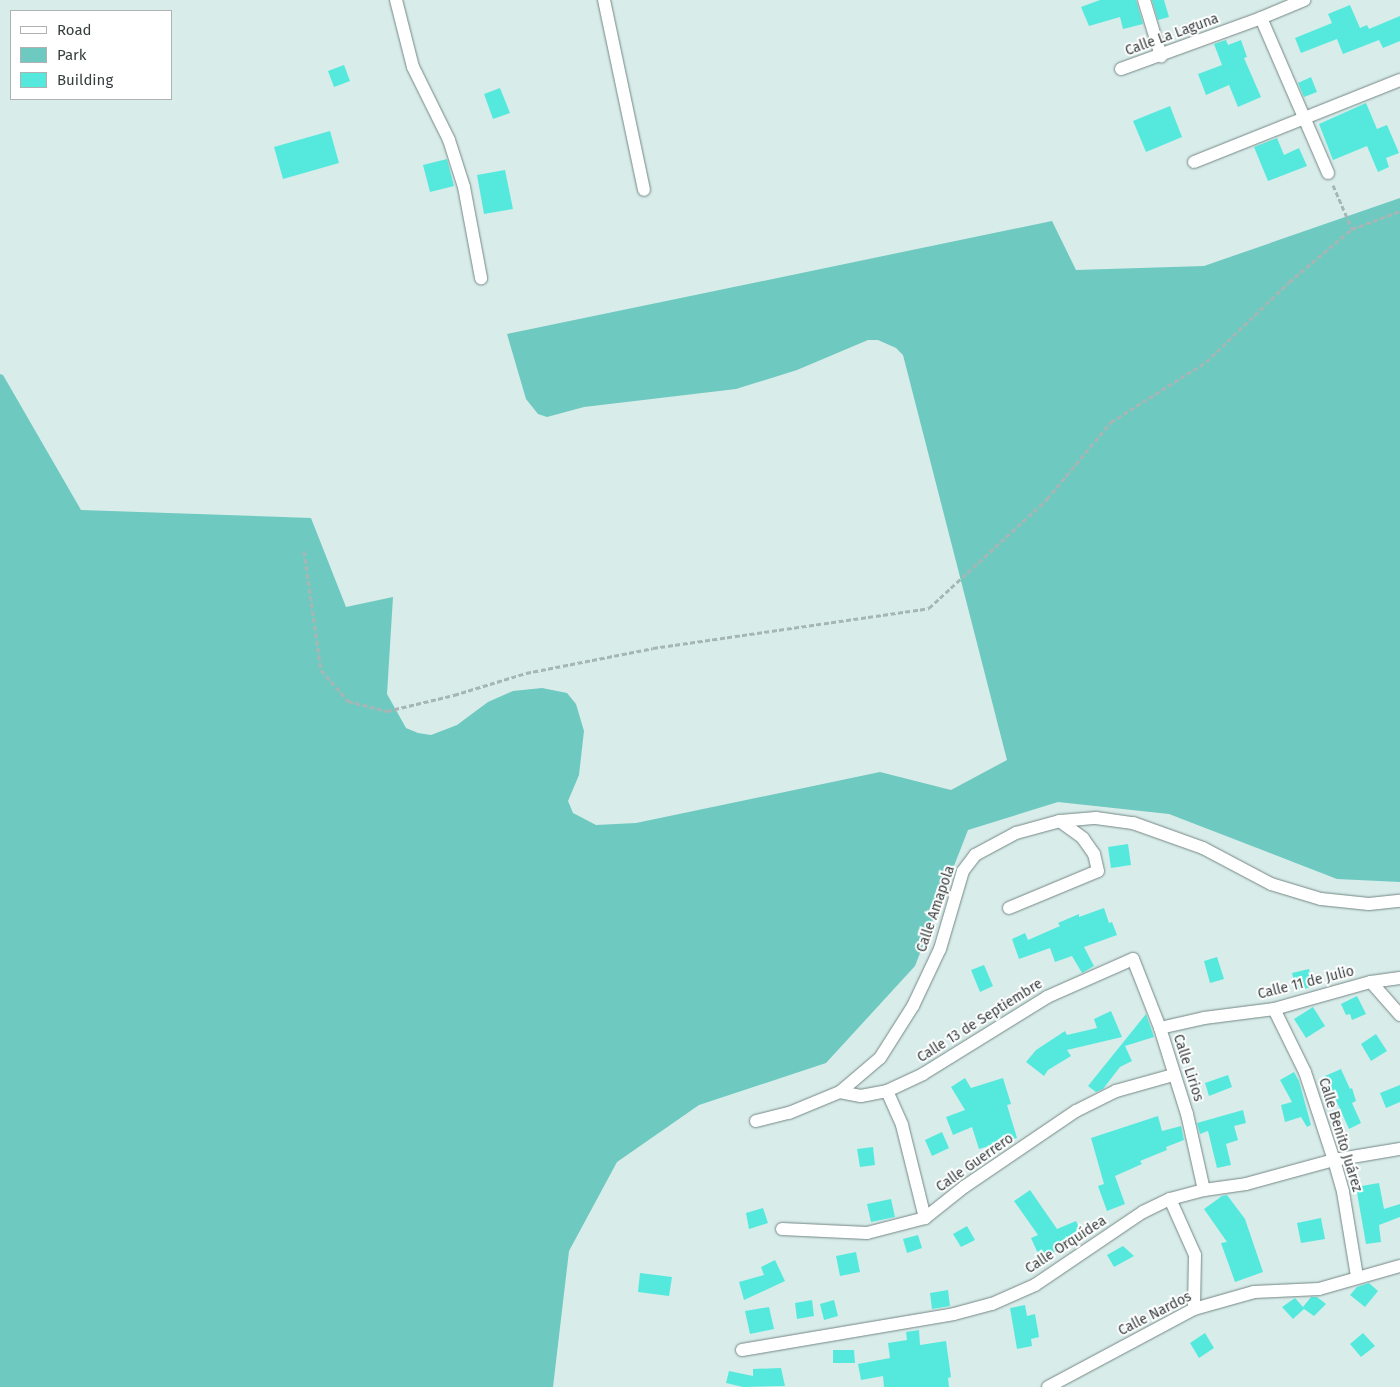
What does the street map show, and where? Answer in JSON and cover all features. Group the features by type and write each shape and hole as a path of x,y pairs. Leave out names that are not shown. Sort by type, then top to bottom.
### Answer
{"street":[{"path":"396,0 413,67 449,140 464,187 481,278"},
{"path":"604,0 644,190"},
{"path":"1144,0 1160,56"},
{"name":"Calle La Laguna","path":"1121,69 1261,18 1304,0"},
{"path":"1261,18 1328,173"},
{"path":"1194,162 1400,80"},
{"name":"Calle Amapola","path":"756,1121 789,1113 840,1092 880,1058 913,1006 940,949 963,871 975,855 1016,833 1060,821 1096,818 1133,823 1203,848 1271,884 1320,899 1369,904 1400,901"},
{"path":"1009,908 1098,871 1094,854 1083,838 1060,821"},
{"name":"Calle 13 de Septiembre","path":"840,1092 861,1096 887,1091 923,1074 1047,996 1133,959"},
{"name":"Calle Lirios","path":"1133,959 1160,1028 1173,1075 1187,1114 1204,1190"},
{"name":"Calle 11 de Julio","path":"1160,1028 1204,1018 1274,1009 1371,982 1400,978"},
{"path":"1371,982 1400,1016"},
{"name":"Calle Benito Juárez","path":"1274,1009 1305,1072 1344,1192 1357,1277"},
{"name":"Calle Guerrero","path":"782,1229 867,1233 925,1218 964,1187 1076,1111 1116,1091 1173,1075"},
{"path":"887,1091 902,1125 925,1218"},
{"name":"Calle Orquídea","path":"742,1350 954,1314 992,1304 1034,1285 1143,1212 1170,1199 1204,1190 1246,1184 1334,1160 1400,1149"},
{"path":"1170,1199 1195,1255 1194,1309"},
{"name":"Calle Nardos","path":"1048,1387 1194,1309 1254,1292 1319,1289 1400,1266"}],"path":[{"path":"1328,173 1352,229"},
{"path":"304,551 321,670 348,701 387,710 454,696 526,673 653,648 930,608 1047,499 1111,422 1206,362 1289,282 1352,229 1400,210"}],"green space":[{"path":"1400,198 1400,882 1337,879 1169,814 1058,802 968,830 915,966 826,1063 699,1105 617,1162 569,1251 553,1387 0,1387 0,374 3,375 81,510 311,518 346,607 393,597 387,694 406,728 418,733 431,735 457,725 488,702 513,691 542,688 567,693 576,704 584,731 579,775 568,801 573,813 596,825 636,823 880,772 951,790 1007,760 903,355 896,348 878,340 868,340 797,370 736,389 584,407 547,417 538,414 526,399 507,334 1052,221 1076,270 1204,266"}],"building":[{"path":"1100,0 1136,0 1143,24 1123,29 1120,17 1089,26 1081,7"},
{"path":"1152,0 1164,0 1169,17 1158,20"},
{"path":"1350,5 1360,28 1367,25 1369,29 1400,16 1400,41 1383,48 1379,40 1343,54 1337,39 1301,53 1295,38 1332,23 1328,14"},
{"path":"1226,40 1228,45 1241,40 1247,57 1244,58 1261,97 1238,107 1229,85 1206,95 1198,74 1222,65 1214,44"},
{"path":"344,65 350,81 334,87 328,71"},
{"path":"1311,77 1317,92 1304,97 1298,83"},
{"path":"500,88 510,113 493,119 484,94"},
{"path":"1366,103 1377,129 1387,125 1399,153 1386,158 1389,167 1378,172 1367,146 1333,160 1319,124"},
{"path":"1170,106 1182,137 1146,152 1133,121"},
{"path":"330,131 339,163 283,179 274,147"},
{"path":"1277,138 1284,155 1299,148 1307,166 1268,181 1254,147"},
{"path":"447,159 454,186 430,192 423,165"},
{"path":"505,170 513,209 484,214 477,175"},
{"path":"1128,844 1131,865 1111,868 1108,847"},
{"path":"1104,908 1109,923 1112,922 1117,935 1084,947 1094,966 1082,973 1072,956 1055,962 1050,948 1019,959 1012,939 1025,933 1028,940 1060,926 1058,923 1079,914 1079,917"},
{"path":"1217,957 1224,979 1210,983 1204,961"},
{"path":"984,965 993,986 980,992 971,970"},
{"path":"1309,969 1314,986 1297,991 1292,973"},
{"path":"1357,996 1366,1014 1352,1020 1350,1014 1346,1015 1341,1004"},
{"path":"1313,1007 1325,1026 1306,1038 1294,1019"},
{"path":"1111,1011 1122,1037 1067,1050 1071,1056 1048,1070 1044,1076 1026,1062 1036,1050 1065,1031 1067,1035 1097,1028 1094,1019"},
{"path":"1146,1014 1154,1037 1125,1046 1132,1061 1120,1067 1103,1089 1096,1092 1088,1086"},
{"path":"1376,1034 1387,1051 1371,1061 1361,1044"},
{"path":"1341,1069 1350,1089 1352,1088 1356,1101 1352,1103 1361,1123 1349,1129 1325,1076"},
{"path":"1294,1072 1299,1081 1311,1125 1307,1127 1301,1117 1285,1122 1281,1105 1292,1102 1280,1080"},
{"path":"1228,1075 1232,1087 1209,1096 1205,1083"},
{"path":"965,1078 971,1088 1003,1078 1011,1104 1007,1105 1017,1138 979,1149 972,1127 953,1135 946,1117 965,1110 951,1087"},
{"path":"1400,1085 1400,1102 1386,1108 1380,1093"},
{"path":"1243,1110 1246,1123 1234,1126 1238,1140 1226,1144 1231,1165 1217,1168 1208,1131 1200,1134 1197,1123"},
{"path":"1158,1116 1162,1131 1181,1126 1184,1140 1166,1147 1167,1150 1140,1161 1142,1164 1115,1176 1125,1204 1107,1211 1098,1186 1104,1184 1091,1138"},
{"path":"942,1132 949,1148 932,1156 925,1140"},
{"path":"873,1147 875,1165 860,1167 857,1149"},
{"path":"1379,1183 1384,1209 1400,1204 1400,1217 1379,1225 1381,1242 1366,1244 1356,1187"},
{"path":"1030,1190 1057,1229 1076,1221 1083,1237 1058,1246 1060,1250 1040,1258 1031,1238 1038,1235 1014,1201"},
{"path":"1227,1195 1245,1219 1263,1272 1235,1282 1221,1243 1227,1242 1204,1209 1222,1196"},
{"path":"891,1199 895,1217 871,1222 867,1204"},
{"path":"763,1208 768,1223 749,1229 746,1213"},
{"path":"1321,1218 1325,1239 1301,1243 1297,1223"},
{"path":"967,1226 975,1240 961,1247 953,1234"},
{"path":"918,1235 922,1248 907,1253 903,1239"},
{"path":"1123,1246 1134,1256 1114,1267 1107,1255"},
{"path":"856,1252 860,1272 840,1276 836,1256"},
{"path":"775,1260 785,1281 744,1300 739,1282 764,1275 761,1267"},
{"path":"640,1273 672,1277 669,1296 638,1292"},
{"path":"1369,1283 1378,1291 1365,1307 1350,1295 1357,1287"},
{"path":"948,1290 950,1306 932,1309 930,1293"},
{"path":"1311,1297 1317,1297 1326,1304 1314,1316 1304,1309 1293,1319 1282,1307 1295,1298 1303,1307"},
{"path":"812,1300 814,1316 797,1319 795,1303"},
{"path":"834,1300 838,1316 824,1320 820,1304"},
{"path":"1025,1305 1027,1316 1035,1314 1039,1337 1031,1339 1032,1346 1017,1349 1010,1308"},
{"path":"769,1307 774,1329 750,1334 745,1311"},
{"path":"919,1330 920,1345 946,1341 951,1377 948,1378 949,1387 884,1387 883,1376 861,1380 858,1364 890,1358 888,1343 907,1340 906,1332"},
{"path":"1205,1333 1214,1348 1199,1358 1190,1343"},
{"path":"1363,1333 1375,1346 1361,1357 1350,1344"},
{"path":"833,1350 854,1350 855,1363 833,1363"},
{"path":"781,1368 785,1386 743,1387 726,1383 729,1371 753,1376 753,1369"}]}
